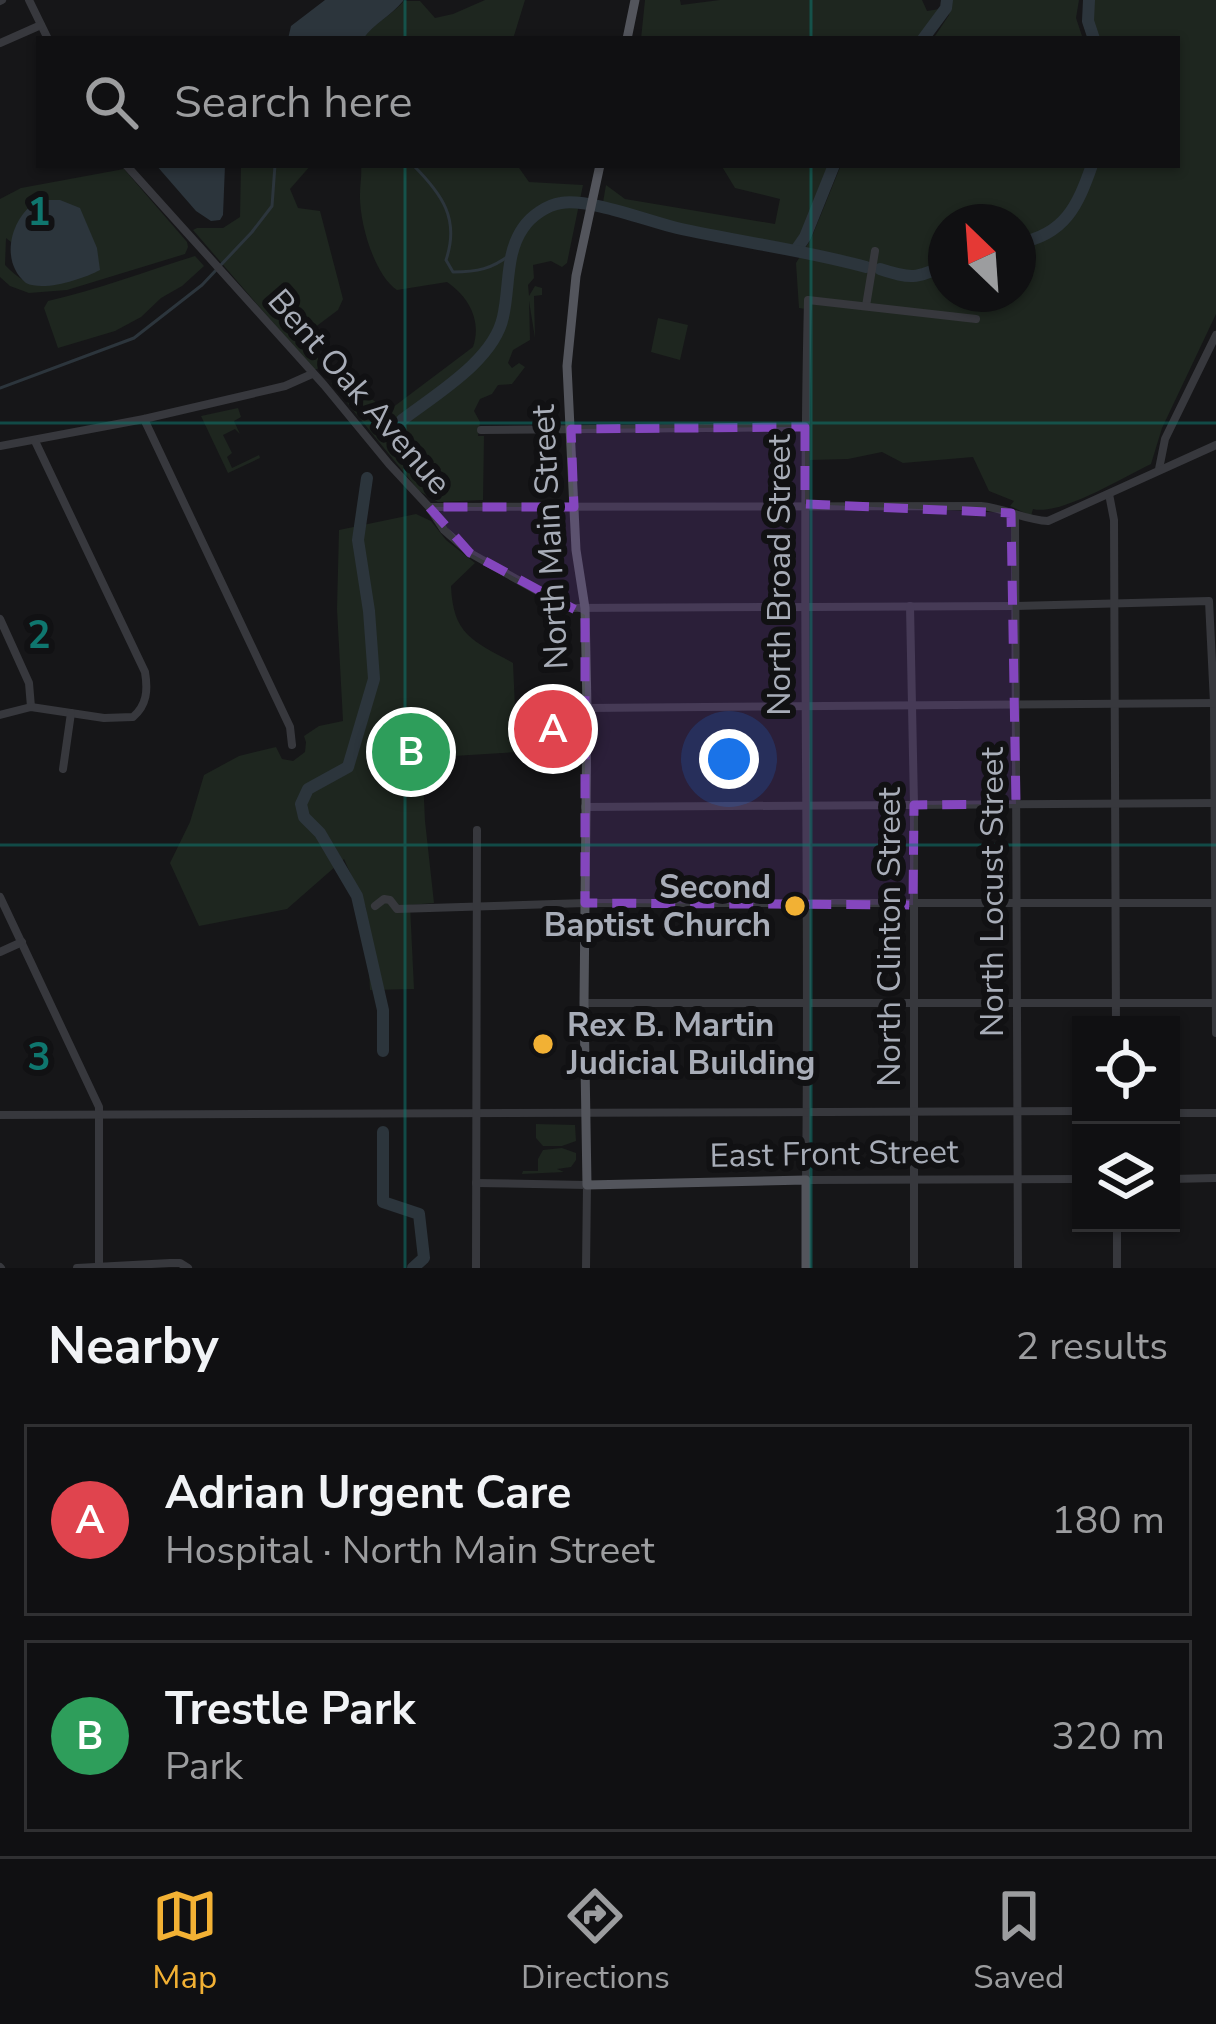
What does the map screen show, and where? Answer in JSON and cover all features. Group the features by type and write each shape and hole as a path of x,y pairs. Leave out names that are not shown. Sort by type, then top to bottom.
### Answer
{"main road":[{"path":"628,36 635,0"},
{"name":"North Main Street","path":"587,1185 587,708 567,366 570,322 599,168"},
{"name":"East Front Street","path":"587,1185 806,1180"},
{"name":"North Broad Street","path":"806,1180 806,1268"}],"street":[{"path":"29,0 46,36"},
{"path":"0,43 41,26"},
{"name":"Bent Oak Avenue","path":"129,168 429,506 444,530 470,553 556,604 584,608"},
{"path":"866,306 875,251"},
{"name":"North Broad Street","path":"806,1180 808,300 976,319"},
{"path":"1159,470 1165,439 1216,334"},
{"path":"0,446 144,419 285,386 312,374"},
{"path":"144,419 290,727 292,745"},
{"path":"481,430 806,427"},
{"path":"0,715 31,707 104,718 133,717 143,706 147,686 145,672 35,441"},
{"path":"429,506 981,506 1048,521 1216,445"},
{"path":"1109,494 1114,520 1117,1016"},
{"name":"North Locust Street","path":"1015,516 1018,1268"},
{"path":"584,608 1209,601 1215,703 1216,1034"},
{"name":"North Clinton Street","path":"910,606 914,1268"},
{"path":"0,619 29,683 31,707"},
{"path":"587,708 1215,703"},
{"path":"63,769 71,713"},
{"path":"586,807 1215,803"},
{"path":"476,1268 477,830"},
{"path":"0,897 99,1107 99,1267"},
{"path":"375,906 384,899 397,909 585,903 1216,903"},
{"path":"0,952 22,942"},
{"path":"584,1003 1216,1003"},
{"path":"0,1115 1072,1112"},
{"path":"1180,1113 1216,1114"},
{"path":"1180,1179 1216,1178"},
{"name":"East Front Street","path":"806,1180 1072,1180"},
{"path":"476,1183 587,1185"},
{"name":"North Main Street","path":"586,1268 587,1185"},
{"path":"1117,1232 1117,1268"},
{"path":"77,1268 170,1263 187,1267"}],"highlighted area":[{"path":"805,427 805,504 1011,513 1016,804 914,805 913,905 585,903 585,615 470,553 429,507 574,507 571,429"}],"shaded area":[{"path":"325,0 403,0 365,36 289,36 291,26"},
{"path":"485,0 525,0 514,36 365,36 404,1 420,1 435,18"},
{"path":"645,0 680,0 681,5 720,0 922,0 927,11 946,8 925,36 641,36"},
{"path":"951,0 1079,0 1076,18 1082,36 935,36 949,15"},
{"path":"1089,0 1216,0 1216,314 1162,428 1151,464 1075,501 1033,509 1031,516 1010,506 1014,501 989,491 973,457 903,463 882,452 810,460 812,310 799,308 796,263 840,168 1088,168 1081,193 1091,168 1180,168 1180,36 1093,36"},
{"path":"159,168 225,168 220,220 211,221 196,211"},
{"path":"241,168 308,168 290,189 298,208 320,211 343,299 338,310 310,331 311,345 322,365 317,369 193,230 223,228 240,217"},
{"path":"361,168 519,168 529,182 583,185 567,263 562,267 551,261 533,265 529,296 535,286 542,288 542,295 534,296 535,338 529,301 530,340 513,350 508,363 512,368 519,363 525,367 512,384 498,385 480,399 474,411 480,422 478,436 484,436 483,500 438,502 419,491 331,383 340,376 388,411 473,347 475,337 472,310 447,282 397,290 389,283 370,246 360,194"},
{"path":"723,168 834,168 796,250 602,208 606,185 625,199 775,224 780,199 735,188"},
{"path":"124,169 188,247 185,254 67,290 29,293 0,277 0,199 21,188","holes":["6,238 62,282 45,285 18,277 5,265"]},
{"path":"38,200 60,200 80,208 97,248 100,270 43,286 26,283 18,274 11,241 20,218"},
{"path":"195,256 204,266 141,317 115,331 58,348 44,308 48,301"},
{"path":"658,318 688,325 680,360 651,352"},
{"path":"238,408 241,417 234,421 240,434 235,429 223,435 232,453 227,457 232,468 260,458 228,473 201,416"},
{"path":"416,514 431,521 475,563 451,586 453,603 468,635 513,663 517,752 422,758 434,903 410,905 414,989 370,990 366,908 344,859 287,909 199,926 170,863 190,822 204,775 239,756 276,747 282,759 293,761 305,752 304,736 319,726 343,721 337,609 339,530"},
{"path":"536,1124 575,1125 576,1141 543,1146 536,1138"},
{"path":"562,1148 576,1153 571,1167 557,1169 564,1172 522,1174 538,1171 543,1150"}],"waterway":[{"path":"925,36 947,0"},
{"path":"1089,0 1093,36"},
{"path":"0,388 134,338 202,285 272,206 275,168"},
{"path":"416,168 446,208 451,232 446,260 453,272 484,269 511,254"},
{"path":"796,250 833,168"},
{"path":"1036,238 1067,216 1091,168"},
{"path":"402,420 462,375 488,348 503,317 517,238 530,219 556,204 602,207 677,228 866,267"},
{"path":"880,269 899,275 928,273"},
{"path":"367,478 358,540 374,679 348,767 308,789 301,804 304,817 320,833 357,896 383,1010 383,1051"},
{"path":"383,1132 383,1202 419,1214 424,1258 413,1268"}],"place":[{"name":"Adrian Urgent Care","path":"553,729"},
{"name":"Trestle Park","path":"411,752"},
{"name":"Second Baptist Church","path":"795,906"},
{"name":"Rex B. Martin Judicial Building","path":"543,1044"}]}
